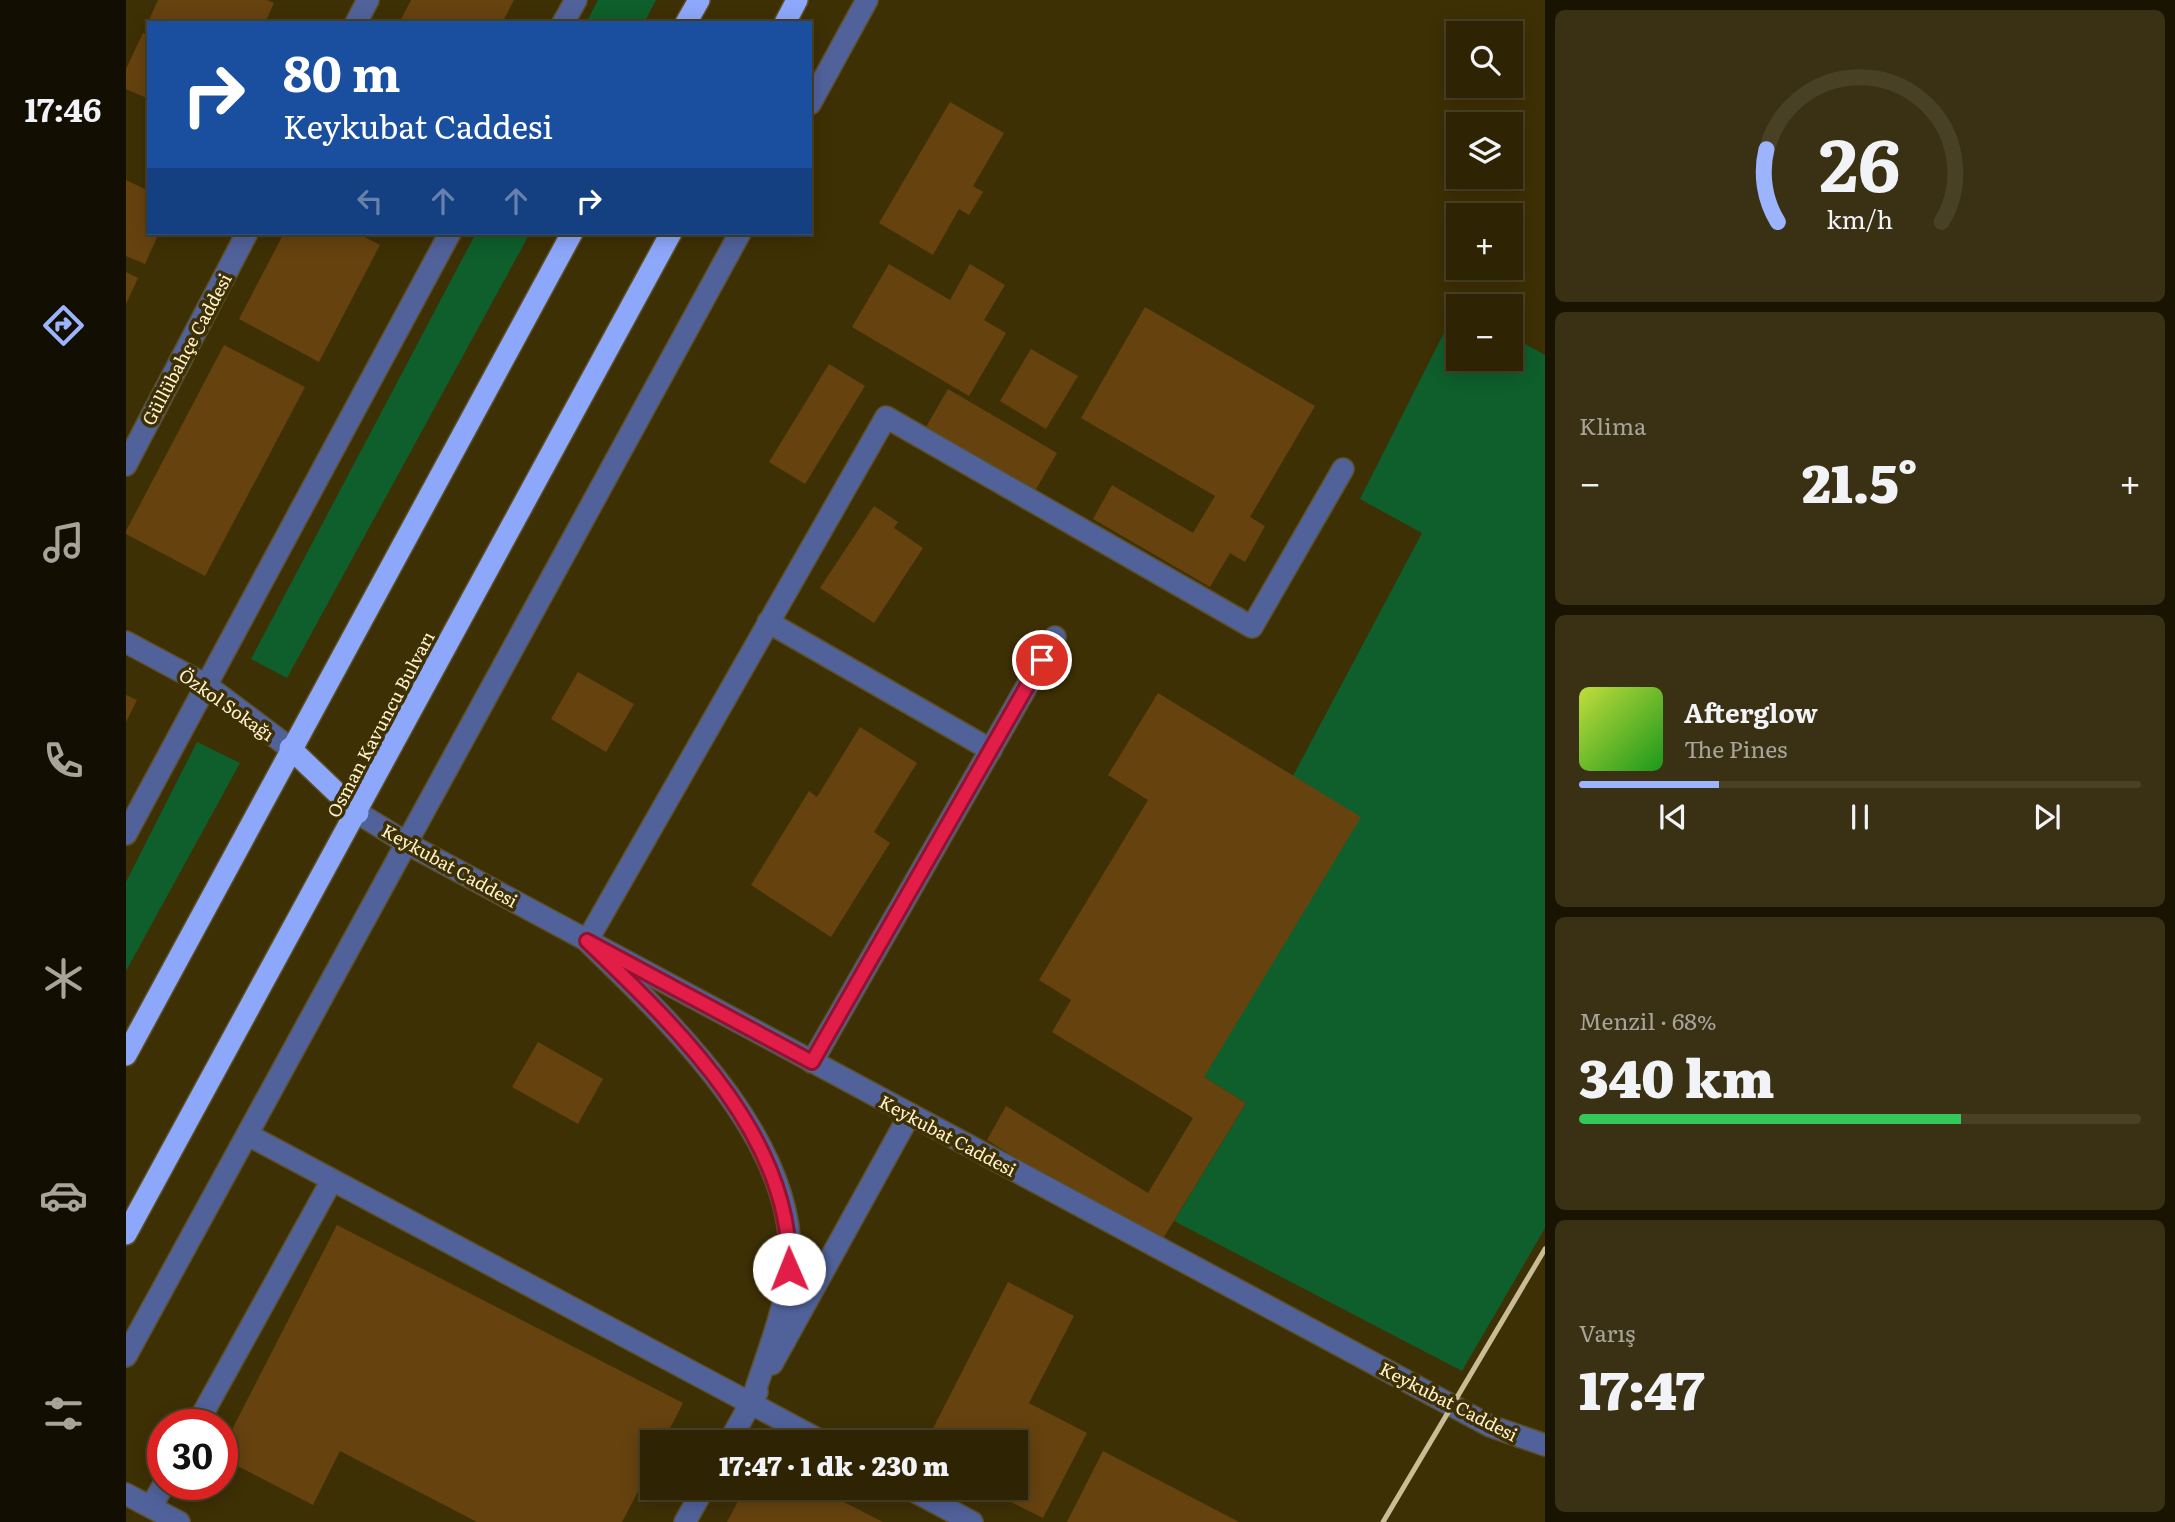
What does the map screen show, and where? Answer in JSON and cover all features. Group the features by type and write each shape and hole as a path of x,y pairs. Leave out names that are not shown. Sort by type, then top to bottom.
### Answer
{"highway":[{"path":"687,21 699,0"},
{"path":"786,21 797,0"},
{"path":"126,1055 290,748 571,235"},
{"name":"Osman Kavuncu Bulvarı","path":"126,1234 358,813 670,235"},
{"path":"290,748 358,813"}],"street":[{"path":"357,21 368,0"},
{"path":"564,21 576,0"},
{"path":"812,100 867,0"},
{"name":"Güllübahçe Caddesi","path":"126,465 246,235"},
{"path":"126,834 449,235"},
{"path":"126,1356 739,235"},
{"path":"751,1404 786,1292 789,1269 788,1222 776,1180 752,1133 717,1082 633,985 587,941 886,417 1252,627 1343,469"},
{"path":"768,622 991,750"},
{"path":"812,1062 1055,637"},
{"name":"Özkol Sokağı","path":"126,642 206,685 290,748"},
{"name":"Keykubat Caddesi","path":"358,813 408,844 587,941 1490,1426 1545,1445"},
{"path":"736,1430 910,1115"},
{"path":"248,1135 800,1430"},
{"path":"205,1409 332,1180"},
{"path":"126,1494 179,1522"},
{"path":"151,1507 155,1500"},
{"path":"685,1522 697,1500"},
{"path":"931,1500 972,1522"}],"green space":[{"path":"598,0 656,0 645,21 587,21"},
{"path":"475,235 529,235 287,678 251,659"},
{"path":"1446,329 1446,371 1523,371 1523,343 1545,355 1545,1228 1462,1371 1174,1221 1246,1103 1204,1077 1293,776 1422,533 1360,499"},
{"path":"197,742 240,763 126,971 126,882"}],"building":[{"path":"158,0 267,0 274,3 266,21 149,20"},
{"path":"411,0 514,0 503,21 400,21"},
{"path":"143,33 147,35 147,98 126,89 126,69"},
{"path":"950,102 1004,133 973,186 983,192 969,215 959,209 933,255 879,223"},
{"path":"126,180 147,190 147,235 158,235 145,264 126,256"},
{"path":"283,235 361,235 380,245 319,362 239,319"},
{"path":"889,264 950,300 970,264 1005,285 984,320 1006,333 969,396 852,327"},
{"path":"126,272 138,278 126,304"},
{"path":"1145,307 1315,406 1250,517 1265,526 1245,562 1230,553 1210,587 1093,519 1112,485 1193,533 1215,496 1081,418"},
{"path":"224,345 305,387 205,576 126,534 126,531"},
{"path":"1031,349 1078,376 1046,429 1000,401"},
{"path":"829,364 865,386 805,484 769,462"},
{"path":"948,389 1057,453 1035,491 926,427"},
{"path":"874,506 898,522 894,528 923,548 874,623 820,588"},
{"path":"578,672 634,704 606,752 551,719"},
{"path":"1158,693 1361,817 1204,1077 1246,1103 1159,1245 987,1140 1006,1106 1148,1193 1193,1118 1052,1032 1071,1000 1039,980 1148,800 1108,775"},
{"path":"126,695 137,700 126,722"},
{"path":"860,727 917,763 874,832 890,843 831,937 751,885 809,791 817,797"},
{"path":"538,1042 603,1079 578,1124 512,1087"},
{"path":"337,1225 683,1403 669,1430 640,1430 640,1488 622,1522 477,1522 340,1451 313,1505 238,1466 238,1418"},
{"path":"1008,1282 1074,1316 1029,1403 1087,1433 1043,1518 1007,1500 1028,1500 1028,1430 932,1430"},
{"path":"1103,1451 1239,1522 1067,1522"},
{"path":"739,1500 840,1500 883,1522 727,1522"}],"railway":[{"path":"1383,1522 1545,1249"}],"route":[{"path":"789,1269 790,1245 783,1200 768,1161 736,1107 676,1032 633,985 587,941 812,1062 1042,660"}]}
